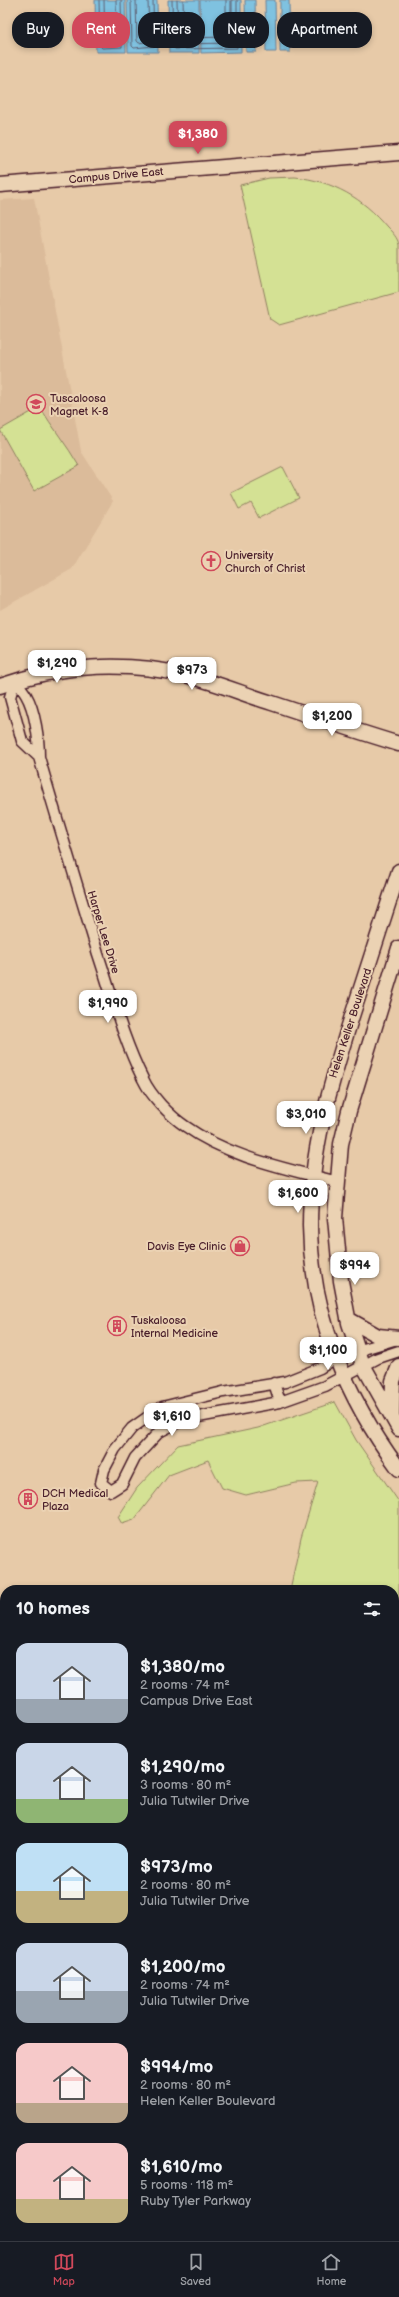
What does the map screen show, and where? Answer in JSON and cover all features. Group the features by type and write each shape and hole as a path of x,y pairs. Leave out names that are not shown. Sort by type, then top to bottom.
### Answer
{"street":[{"name":"Campus Drive East","path":"0,185 399,153"},
{"path":"0,686 15,680 50,672 86,667 125,667 167,672 203,680 399,744"},
{"name":"Harper Lee Drive","path":"15,680 10,697 22,741 39,757"},
{"name":"Harper Lee Drive","path":"15,680 27,696 31,708 39,743 39,757 119,1022 143,1080 157,1099 183,1125 209,1142 242,1156 337,1182"},
{"name":"Helen Keller Boulevard","path":"399,871 326,1100 313,1175 310,1227 317,1289 326,1325 337,1358 344,1376 374,1435 399,1469"},
{"path":"395,1423 363,1365 348,1319 337,1253 335,1218 341,1144 349,1110 399,948"},
{"path":"348,1319 378,1336 399,1338"},
{"path":"399,1338 337,1358 309,1372 274,1383 162,1407 132,1428 109,1459 104,1470 102,1483 111,1491 122,1484 135,1458 159,1432 182,1420 280,1402 325,1386 363,1365 399,1351"},
{"path":"395,1423 393,1381 399,1366"},
{"path":"274,1383 280,1402"},
{"path":"187,1401 190,1418"}],"shaded area":[{"name":"Tuscaloosa Magnet K-8","path":"34,198 81,451 113,501 72,569 0,610 0,200"}],"green space":[{"path":"295,177 322,182 357,199 378,217 391,231 399,245 399,292 279,325 270,319 240,185 269,178"},
{"path":"40,407 79,466 34,491 0,430"},
{"path":"283,467 299,498 259,518 251,503 239,509 231,493"},
{"path":"335,1402 356,1440 399,1502 399,1585 291,1585 301,1538 318,1482 296,1483 246,1495 222,1488 208,1460 169,1475 134,1520 122,1524 118,1517 137,1488 178,1445 258,1428"}],"water":[{"path":"95,0 125,0 125,12 95,12"},
{"path":"127,0 157,0 157,12 138,12 138,48 158,48 158,52 128,52 128,48 130,48 130,12 127,12"},
{"path":"168,0 199,0 199,12 168,12"},
{"path":"200,0 241,0 241,12 213,12 213,48 241,48 241,52 201,53 201,48 205,48 205,12 200,12"},
{"path":"245,0 255,0 255,12 245,12"},
{"path":"265,0 275,0 276,52 266,52 266,48 269,48 269,12 265,12"},
{"path":"280,0 289,0 289,12 280,12"},
{"path":"96,48 126,48 126,52 96,52"},
{"path":"169,48 199,48 199,53 169,53"},
{"path":"246,48 256,48 256,52 246,52"},
{"path":"280,48 290,48 290,52 280,52"}],"place":[{"name":"Tuscaloosa Magnet K-8","path":"36,404"},
{"name":"University Church of Christ","path":"211,561"},
{"name":"Davis Eye Clinic","path":"240,1246"},
{"name":"Tuskaloosa Internal Medicine","path":"117,1326"},
{"name":"DCH Medical Plaza","path":"28,1499"}]}
